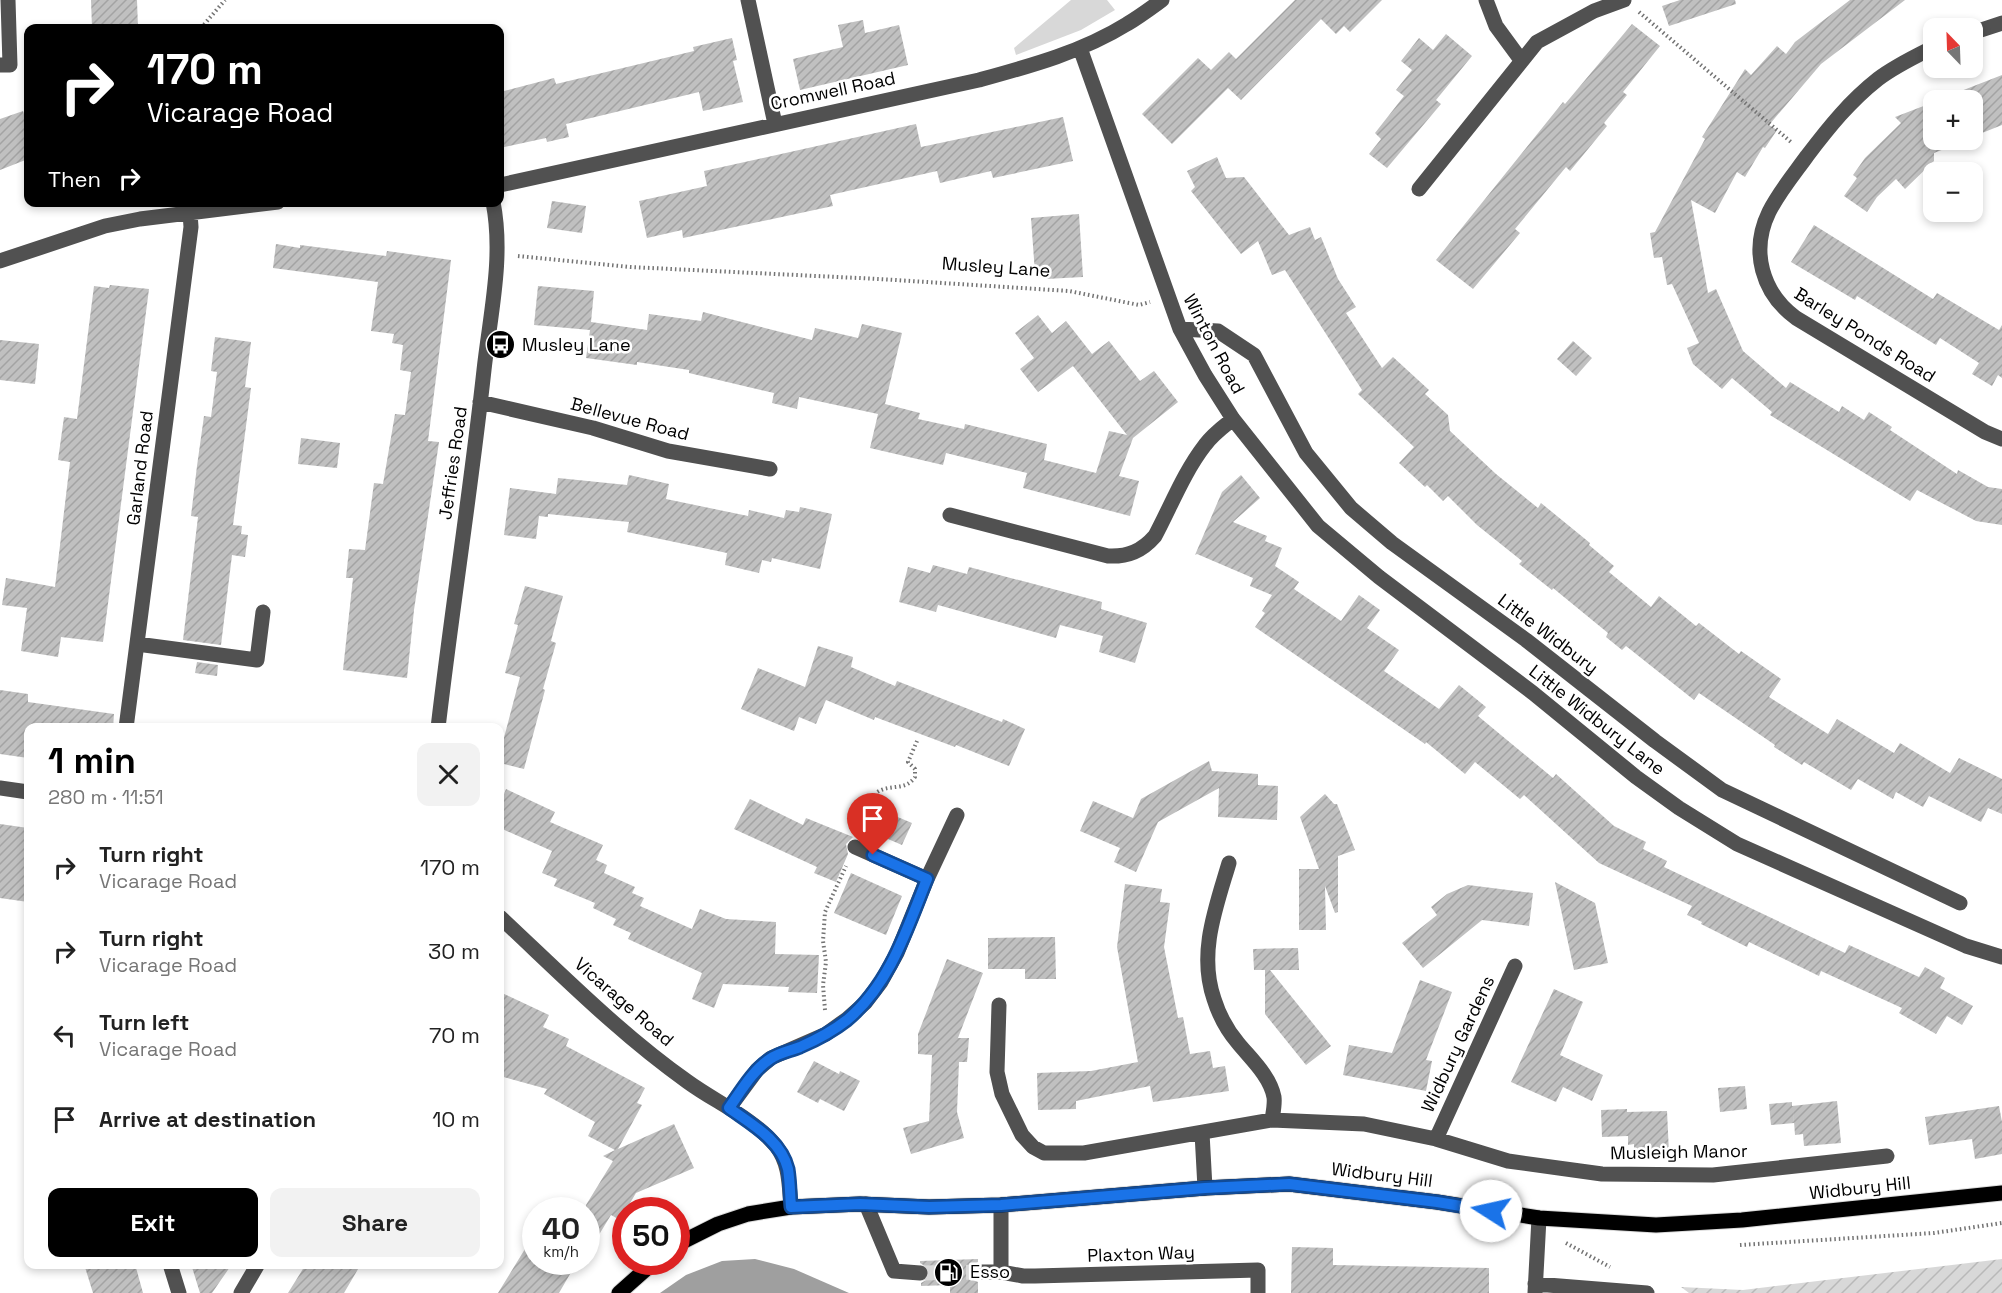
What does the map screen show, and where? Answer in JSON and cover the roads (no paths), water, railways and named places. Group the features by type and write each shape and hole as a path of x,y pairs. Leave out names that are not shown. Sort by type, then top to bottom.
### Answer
{"main road":[{"name":"Widbury Hill","path":"690,1238 718,1224 748,1214 791,1207 866,1204 929,1207 1001,1205 1205,1188 1289,1184 1437,1202 1539,1218 1656,1225 1742,1221 2002,1192"},
{"path":"619,1293 639,1275"}],"street":[{"path":"0,65 10,65 8,0"},
{"path":"748,0 775,124"},
{"name":"Cromwell Road","path":"504,184 979,80 1032,66 1080,48 1127,24 1162,0"},
{"path":"1486,0 1496,26 1521,60"},
{"path":"1419,189 1537,42 1594,11 1629,4"},
{"path":"1983,29 2002,23"},
{"name":"Winton Road","path":"950,514 1108,556 1134,553 1148,545 1155,536 1196,457 1215,433 1233,419 1205,375 1180,328 1080,48"},
{"name":"Barley Ponds Road","path":"1923,52 1902,63 1852,101 1826,130 1784,187 1769,213 1762,232 1760,259 1767,285 1774,297 1796,318 1985,432 2002,439"},
{"path":"0,261 105,226 238,207"},
{"name":"Jeffries Road","path":"439,723 497,254 494,207"},
{"name":"Garland Road","path":"127,723 191,227 189,213"},
{"name":"Little Widbury","path":"1180,328 1218,331 1254,355 1306,453 1351,508 1392,543 1526,640 1655,741 1722,790 1959,903"},
{"name":"Bellevue Road","path":"480,402 593,429 668,451 770,469"},
{"name":"Little Widbury Lane","path":"1233,419 1318,526 1379,577 1533,693 1636,777 1678,808 1737,844 1966,946 2002,957"},
{"path":"137,644 256,660 263,612"},
{"path":"0,788 24,791"},
{"path":"729,1108 757,1070 771,1058 826,1034 847,1020 865,1003 881,982 897,953 957,814"},
{"path":"855,847 927,879"},
{"path":"1229,863 1208,942 1209,978 1213,996 1227,1028 1262,1072 1270,1086 1274,1098 1272,1120"},
{"name":"Vicarage Road","path":"504,921 609,1019 688,1083 729,1108 766,1135 778,1148 788,1171 791,1207"},
{"name":"Widbury Gardens","path":"1436,1139 1515,966"},
{"name":"Widbury Gardens","path":"999,1005 997,1072 1002,1094 1022,1135 1033,1147 1044,1153 1084,1153 1272,1120 1364,1124 1436,1139 1508,1161"},
{"path":"1202,1132 1205,1188"},
{"name":"Musleigh Manor","path":"1508,1161 1602,1174 1713,1175 1887,1156"},
{"path":"866,1204 894,1271 920,1273"},
{"path":"978,1272 1001,1272 1001,1205"},
{"path":"1539,1218 1535,1289 1643,1292"},
{"path":"172,1269 179,1293"},
{"path":"241,1293 255,1269"},
{"name":"Plaxton Way","path":"1001,1272 1035,1276 1258,1270 1258,1293"}],"tunnel":[{"path":"920,1273 978,1272"}],"place":[{"name":"Musley Lane","path":"501,345"},
{"name":"Esso","path":"949,1272"}]}
